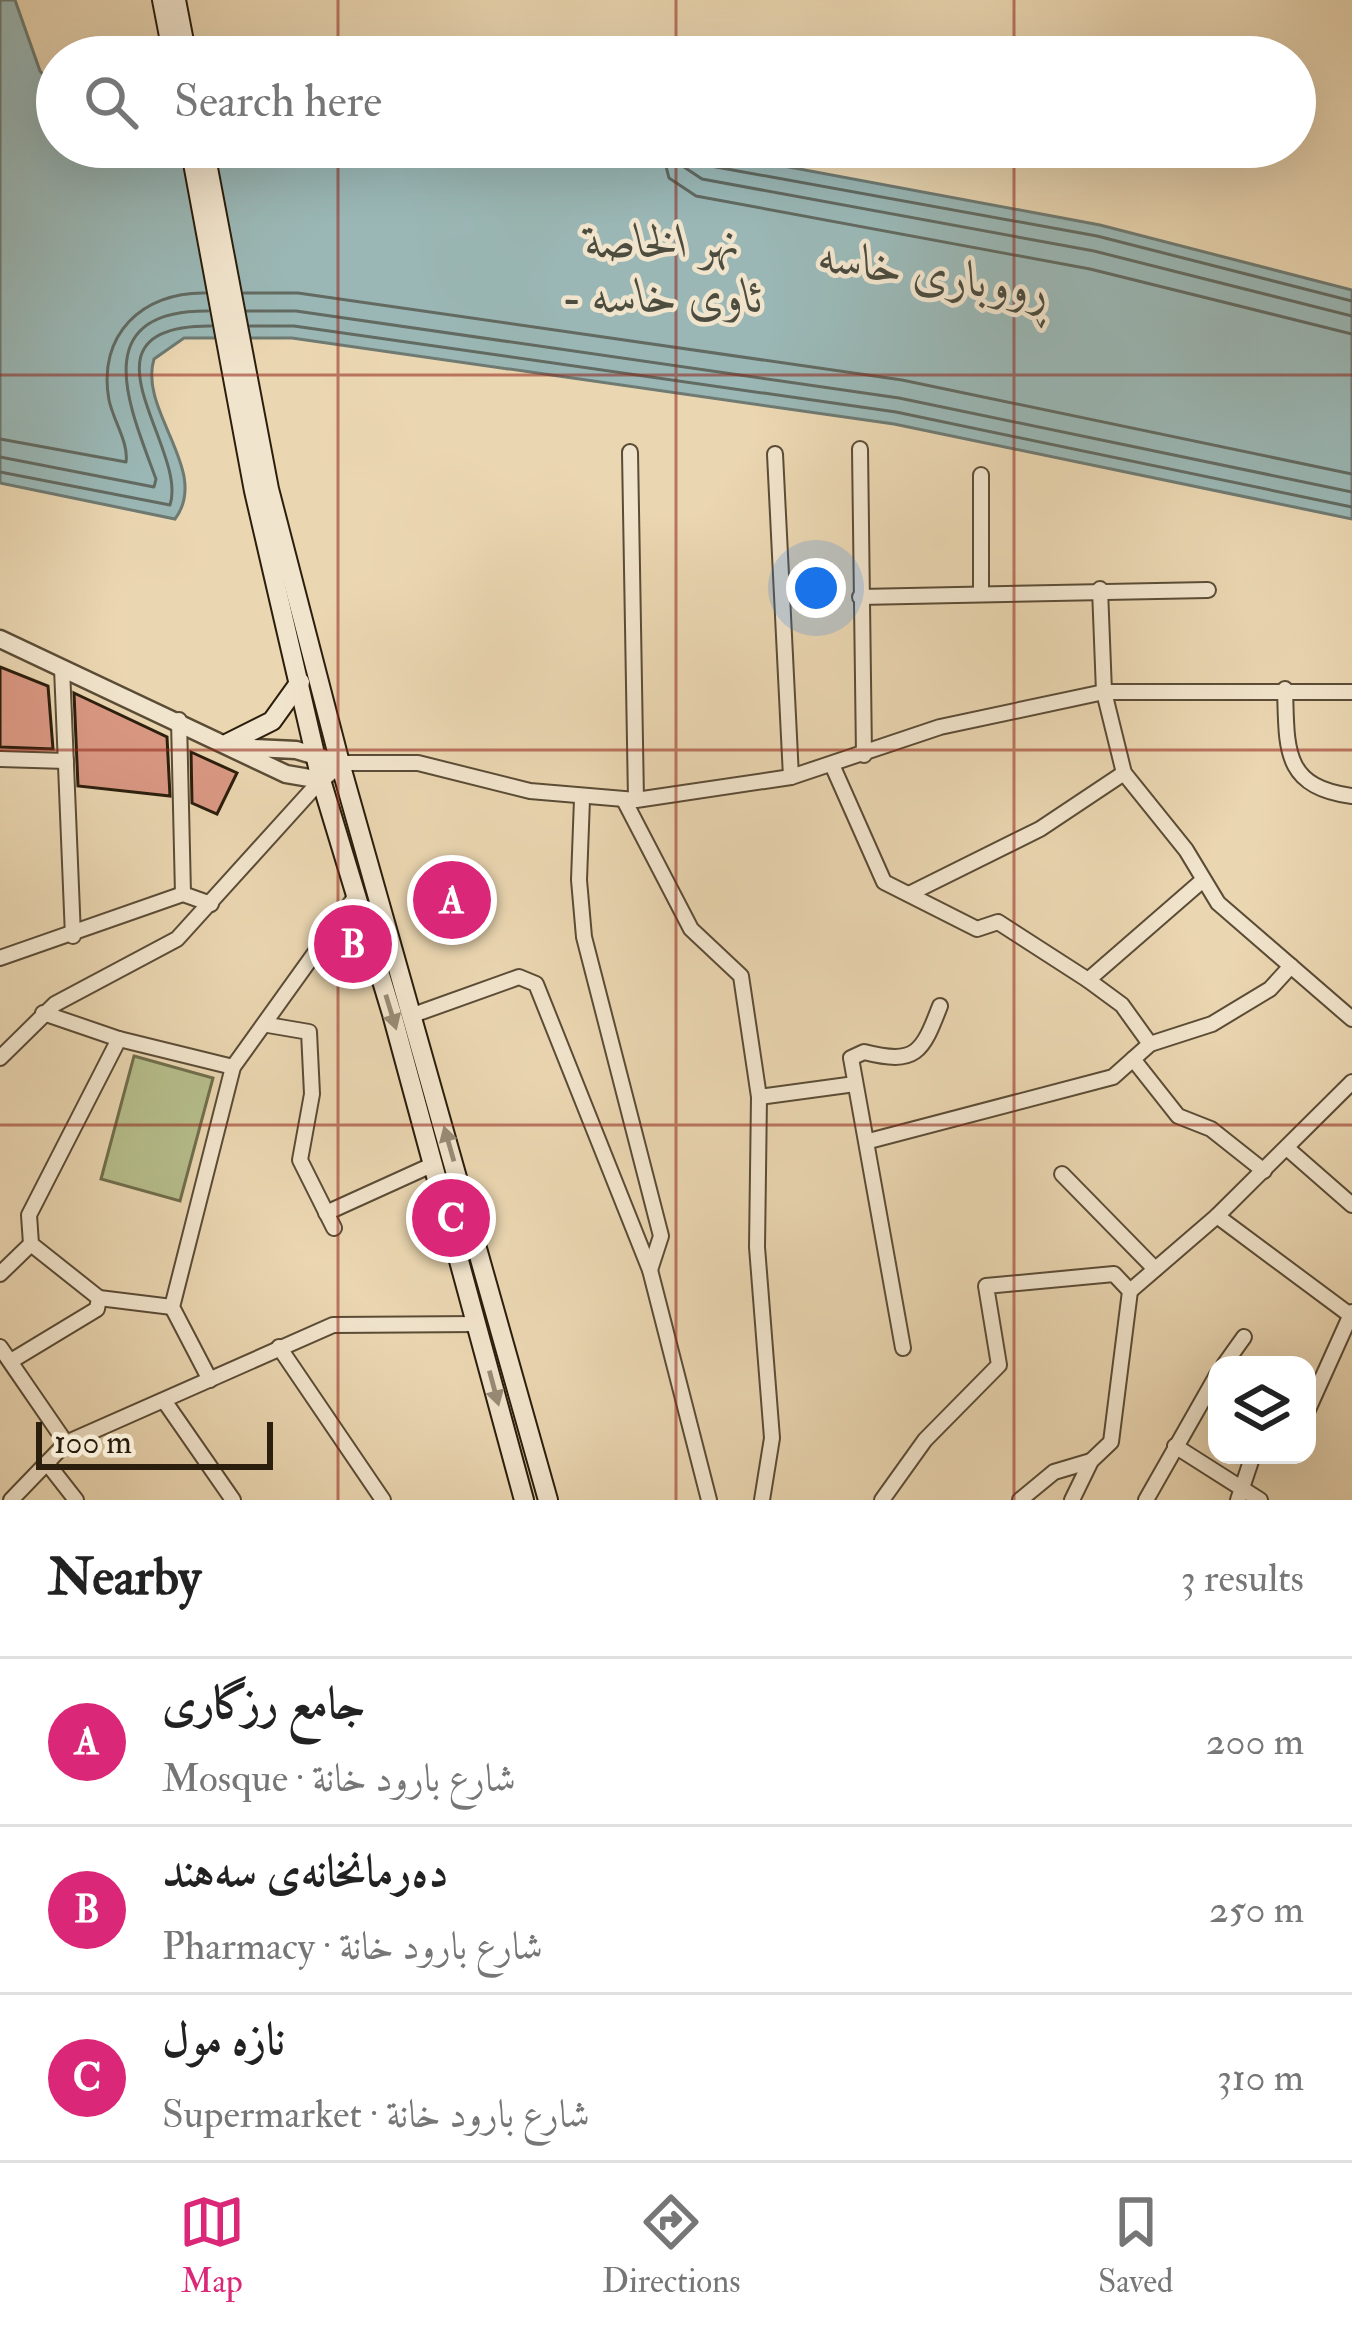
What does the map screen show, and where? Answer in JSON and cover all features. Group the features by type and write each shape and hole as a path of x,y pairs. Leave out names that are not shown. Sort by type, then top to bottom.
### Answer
{"main road":[{"path":"162,0 169,36"},
{"path":"176,0 183,36"},
{"path":"194,168 321,780 434,1164 524,1500"},
{"path":"208,168 262,490 548,1500"},
{"path":"232,745 272,721 300,682"},
{"path":"340,853 364,845"}],"street":[{"path":"860,448 864,755"},
{"path":"630,452 630,800 692,929 741,976 759,1097 757,1247 772,1438 763,1500"},
{"path":"775,454 791,777"},
{"path":"980,475 981,591"},
{"path":"1100,589 1104,692 1124,772 1217,903 1352,1019"},
{"path":"860,597 1208,590"},
{"path":"0,639 286,774 321,780"},
{"path":"62,668 74,936"},
{"path":"1286,689 1287,752 1294,766 1315,787 1352,796"},
{"path":"232,745 317,754 340,763 440,766 582,799 630,800 791,777 940,727 1104,692 1352,692"},
{"path":"179,721 183,895"},
{"path":"0,759 66,761"},
{"path":"0,1058 43,1013 104,974 168,945 340,763"},
{"path":"833,766 884,882 977,929 998,922 1122,1005 1150,1044"},
{"path":"909,894 1027,836 1124,772"},
{"path":"582,799 581,918 661,1236 650,1270"},
{"path":"1088,980 1203,880"},
{"path":"0,958 183,895 211,904"},
{"path":"210,1380 172,1307 232,1067 268,1025 355,897"},
{"path":"868,1141 1113,1077 1150,1044 1212,1024 1270,989 1291,967"},
{"path":"413,1015 519,977 536,984 650,1270 709,1500"},
{"path":"903,1348 851,1058 856,1053 896,1060 911,1055 926,1043 940,1006"},
{"path":"43,1013 118,1040 232,1067"},
{"path":"268,1025 309,1032 312,1094 301,1160 334,1228"},
{"path":"118,1040 29,1216 31,1244 99,1298 172,1307"},
{"path":"1133,1059 1178,1116 1211,1129 1264,1171"},
{"path":"1072,1500 1091,1461 1111,1442 1130,1291 1217,1216 1352,1082"},
{"path":"759,1097 855,1084"},
{"path":"1288,1149 1352,1205"},
{"path":"326,1213 434,1164"},
{"path":"1062,1174 1155,1269"},
{"path":"1217,1216 1351,1313 1316,1392"},
{"path":"0,1274 31,1244"},
{"path":"882,1500 926,1440 1000,1365 986,1286 1104,1273 1119,1278 1130,1291"},
{"path":"11,1361 97,1309 99,1298"},
{"path":"11,1500 66,1443 333,1325 477,1324"},
{"path":"1230,1356 1244,1337"},
{"path":"0,1347 66,1443"},
{"path":"279,1348 383,1500"},
{"path":"1146,1500 1208,1390"},
{"path":"165,1402 233,1500"},
{"path":"1175,1446 1240,1494 1260,1500"},
{"path":"1020,1500 1054,1472 1091,1461"},
{"path":"47,1463 76,1500"},
{"path":"1240,1494 1250,1464"}],"green space":[{"path":"134,1056 213,1078 180,1201 101,1179"}],"water":[{"name":"نهر الخاصة - ئاوی خاسە","path":"0,0 15,0 36,60 36,168 795,168 1100,225 1352,290 1352,519 894,424 292,338 184,338 154,359 156,399 185,481 184,500 175,519 0,483"}],"building":[{"path":"0,667 48,686 53,749 0,747"},
{"path":"74,693 167,737 170,796 78,786"},
{"path":"191,752 237,773 217,814 192,803"},
{"path":"470,863 486,923 432,934 417,877"}],"place":[{"name":"جامع رزگاری","path":"452,900"},
{"name":"دەرمانخانەی سەهند","path":"353,944"},
{"name":"نازه مول","path":"451,1218"}],"water label":[{"name":"ڕووباری خاسە","path":"935,272"}]}
